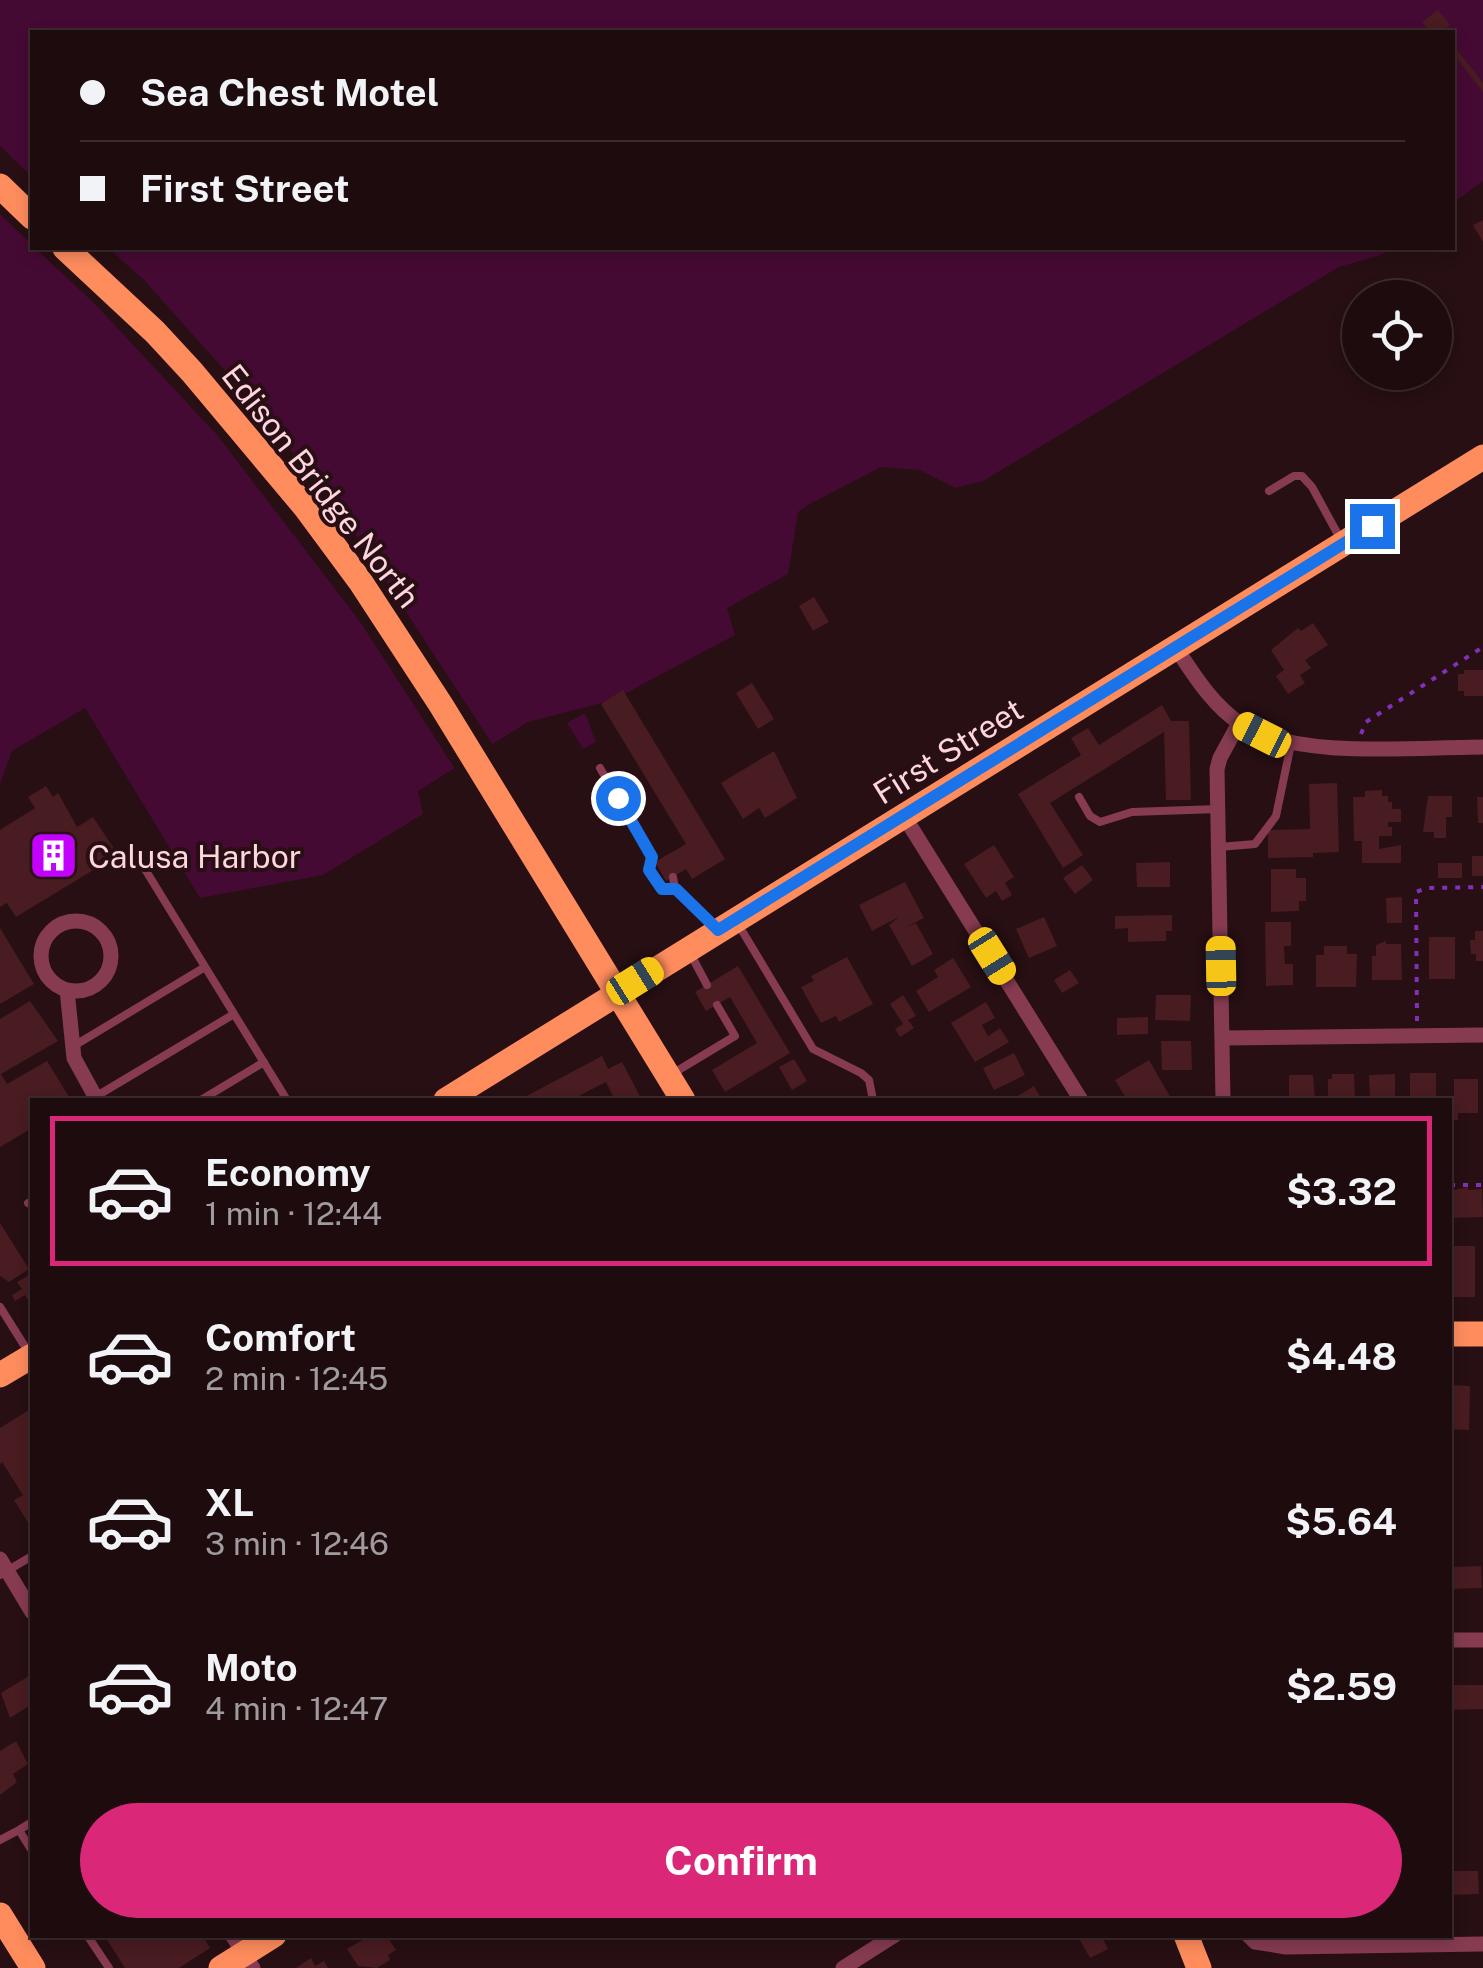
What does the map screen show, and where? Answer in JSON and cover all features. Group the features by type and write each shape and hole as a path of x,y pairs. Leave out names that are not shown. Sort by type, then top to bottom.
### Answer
{"main road":[{"path":"0,186 30,214"},
{"name":"Edison Bridge North","path":"67,250 168,345 306,508 370,597 682,1098"},
{"name":"First Street","path":"453,1098 616,992 1483,457"},
{"path":"1452,1334 1483,1334"},
{"path":"0,1375 30,1357"},
{"path":"0,1915 33,1968"},
{"path":"221,1968 269,1938"},
{"path":"1187,1938 1199,1968"}],"street":[{"path":"1176,648 1214,701 1239,723 1262,735 1291,744 1483,747"},
{"path":"1223,1098 1220,758 1239,723"},
{"path":"904,816 1080,1098"},
{"path":"77,921 88,923 107,938 112,961 101,982 90,989 67,990 48,978 41,957 43,946 56,928 77,921"},
{"path":"67,990 74,1058 96,1098"},
{"path":"1222,1038 1483,1035"},
{"path":"2,1568 30,1609"},
{"path":"1452,1640 1483,1640"},
{"path":"843,1968 891,1938"},
{"path":"1252,1939 1286,1947 1483,1944"}],"lane":[{"path":"1269,491 1294,476 1302,476 1344,544"},
{"path":"1219,847 1255,844 1272,825 1291,744"},
{"path":"600,768 657,858 649,870 662,889 676,889 726,925 813,1049 861,1072 869,1080 873,1098"},
{"path":"1079,798 1090,816 1100,822 1132,812 1218,810"},
{"path":"135,853 287,1098"},
{"path":"673,877 676,889"},
{"path":"688,948 707,984"},
{"path":"72,1048 205,967"},
{"path":"668,1076 735,1036 718,1005"},
{"path":"96,1098 234,1014"},
{"path":"203,1098 264,1062"},
{"path":"1,1310 30,1353"},
{"path":"2,1568 30,1557"},
{"path":"0,1840 30,1823"},
{"path":"19,1830 30,1848"},
{"path":"89,1938 109,1968"}],"path":[{"path":"1354,747 1366,722 1483,646"},
{"path":"1418,1036 1416,892 1426,888 1483,888"},
{"path":"1452,1185 1483,1185"}],"shaded area":[{"path":"0,0 1483,0 1483,181 1455,202 1455,30 30,30 30,250 1389,250 1339,267 983,481 955,488 920,470 881,467 806,506 798,512 788,574 727,608 735,635 613,700 528,722 418,791 423,814 323,875 200,898 85,708 12,751 0,784"},
{"path":"585,713 596,742 583,749 567,723"}],"pier":[{"path":"0,146 30,175 30,243 0,214"},
{"path":"37,250 110,250 144,280 244,392 340,511 495,748 457,772 361,623 218,436 95,304"}],"building":[{"path":"1438,10 1450,25 1443,30 1428,30 1422,22"},
{"path":"1455,47 1483,83 1483,92 1455,56"},
{"path":"1483,220 1483,242 1473,225"},
{"path":"814,597 829,622 813,631 799,606"},
{"path":"1313,623 1328,645 1305,660 1311,668 1300,675 1305,683 1288,694 1276,676 1284,670 1271,650 1298,628 1301,631"},
{"path":"1464,670 1483,670 1483,696 1464,696 1464,691 1458,691 1458,674 1464,674"},
{"path":"752,683 774,719 758,729 736,693"},
{"path":"623,690 725,859 692,879 686,869 666,881 655,862 686,844 601,704"},
{"path":"1162,705 1171,721 1189,721 1191,800 1166,800 1164,732 1050,803 1083,855 1063,868 1018,794 1081,755 1071,738 1088,728 1099,745"},
{"path":"774,751 797,798 765,818 759,808 743,819 721,783"},
{"path":"1337,783 1339,852 1268,858 1268,830 1310,829 1309,784"},
{"name":"Calusa Harbor","path":"46,786 53,797 58,793 77,827 93,817 115,850 97,862 100,866 16,917 7,903 0,907 0,830 35,808 28,797"},
{"path":"1382,790 1382,796 1388,796 1388,802 1392,802 1392,809 1401,809 1401,822 1388,822 1392,836 1379,836 1379,849 1401,845 1401,863 1362,863 1362,841 1354,841 1353,797 1365,797 1365,791"},
{"path":"1428,796 1452,796 1446,838 1434,838 1434,832 1423,832"},
{"path":"1477,797 1483,797 1483,823 1478,823"},
{"path":"994,845 1014,877 1005,883 1012,895 1002,901 996,891 986,898 964,864"},
{"path":"1472,856 1483,856 1483,876 1472,876"},
{"path":"1170,862 1170,887 1137,887 1136,863"},
{"path":"1438,863 1462,863 1462,878 1438,878"},
{"path":"1082,865 1093,880 1075,894 1063,878"},
{"path":"1271,869 1296,869 1296,878 1306,878 1306,901 1299,901 1299,911 1271,912"},
{"path":"905,882 924,918 904,928 916,923 933,954 912,966 889,925 899,917 872,931 859,905"},
{"path":"1402,897 1402,923 1387,923 1386,898"},
{"path":"1172,915 1172,931 1166,931 1166,941 1128,942 1128,928 1115,929 1115,916"},
{"path":"1044,917 1057,946 1029,958 1016,929"},
{"path":"1265,922 1291,922 1291,946 1284,946 1285,964 1293,964 1293,985 1266,986"},
{"path":"0,928 34,984 0,1004"},
{"path":"1475,931 1483,931 1483,961 1476,961 1476,954 1471,954 1470,940 1475,940"},
{"path":"1429,937 1455,937 1455,979 1429,979"},
{"path":"1386,941 1401,944 1402,980 1372,980 1372,956 1376,956 1376,945"},
{"path":"1324,946 1347,946 1347,954 1357,954 1356,987 1316,987 1316,955 1324,955"},
{"path":"847,957 873,1004 839,1022 836,1016 821,1023 801,987 814,981 811,976"},
{"path":"953,958 971,987 929,1012 916,991 938,977 934,970"},
{"path":"738,966 790,1053 725,1092 712,1070 757,1043 730,997 706,1011 695,992"},
{"path":"1070,970 1079,983 1062,993 1054,980"},
{"path":"903,995 916,1016 908,1020 914,1028 900,1037 895,1029 903,1024 890,1004"},
{"path":"1156,995 1191,995 1190,1021 1155,1020"},
{"path":"30,1001 58,1041 1,1074 7,1084 47,1061 70,1098 30,1098 30,1129 0,1147 0,1019"},
{"path":"986,1002 995,1018 982,1025 988,1036 1000,1028 1009,1042 975,1062 951,1023"},
{"path":"1148,1017 1148,1034 1117,1035 1117,1018"},
{"path":"1161,1041 1191,1041 1192,1070 1162,1070"},
{"path":"1014,1053 1025,1075 994,1090 983,1068"},
{"path":"602,1056 608,1069 622,1062 641,1098 614,1098 606,1082 575,1098 523,1098"},
{"path":"794,1059 807,1081 792,1090 779,1067"},
{"path":"1149,1060 1171,1098 1126,1098 1115,1080"},
{"path":"1410,1073 1436,1073 1436,1098 1410,1098"},
{"path":"1332,1074 1354,1074 1355,1098 1328,1098 1328,1079 1332,1079"},
{"path":"1395,1074 1395,1098 1370,1098 1369,1075"},
{"path":"1289,1075 1313,1075 1315,1098 1289,1098"},
{"path":"1454,1079 1478,1079 1478,1113 1458,1113 1458,1120 1452,1120"},
{"path":"1034,1086 1041,1098 1014,1098"},
{"path":"1482,1189 1483,1217 1452,1218 1452,1191"},
{"path":"0,1223 29,1269 9,1282 0,1276"},
{"path":"1452,1246 1475,1246 1475,1297 1452,1297"},
{"path":"30,1275 30,1303 25,1295 15,1301 12,1295 22,1289 17,1282"},
{"path":"1452,1385 1470,1386 1469,1430 1452,1429"},
{"path":"30,1409 30,1526 14,1500 23,1495 0,1464 0,1428"},
{"path":"1481,1566 1482,1588 1452,1589 1452,1567"},
{"path":"30,1675 30,1705 10,1718 1,1693"},
{"path":"1452,1685 1483,1685 1483,1709 1452,1710"},
{"path":"16,1741 28,1764 13,1774 17,1782 0,1795 0,1751"},
{"path":"1452,1871 1478,1871 1479,1894 1452,1895"},
{"path":"106,1938 204,1938 210,1948 179,1968 125,1968"},
{"path":"366,1938 388,1938 396,1950 388,1955 390,1960 377,1968 358,1966 347,1949"},
{"path":"1079,1938 1102,1938 1108,1949 1090,1958"},
{"path":"311,1958 315,1966 324,1961 328,1968 296,1968"}],"place":[{"name":"Calusa Harbor","path":"53,856"}],"route":[{"path":"618,798 652,857 649,870 662,889 676,889 718,930 1372,526"}]}
